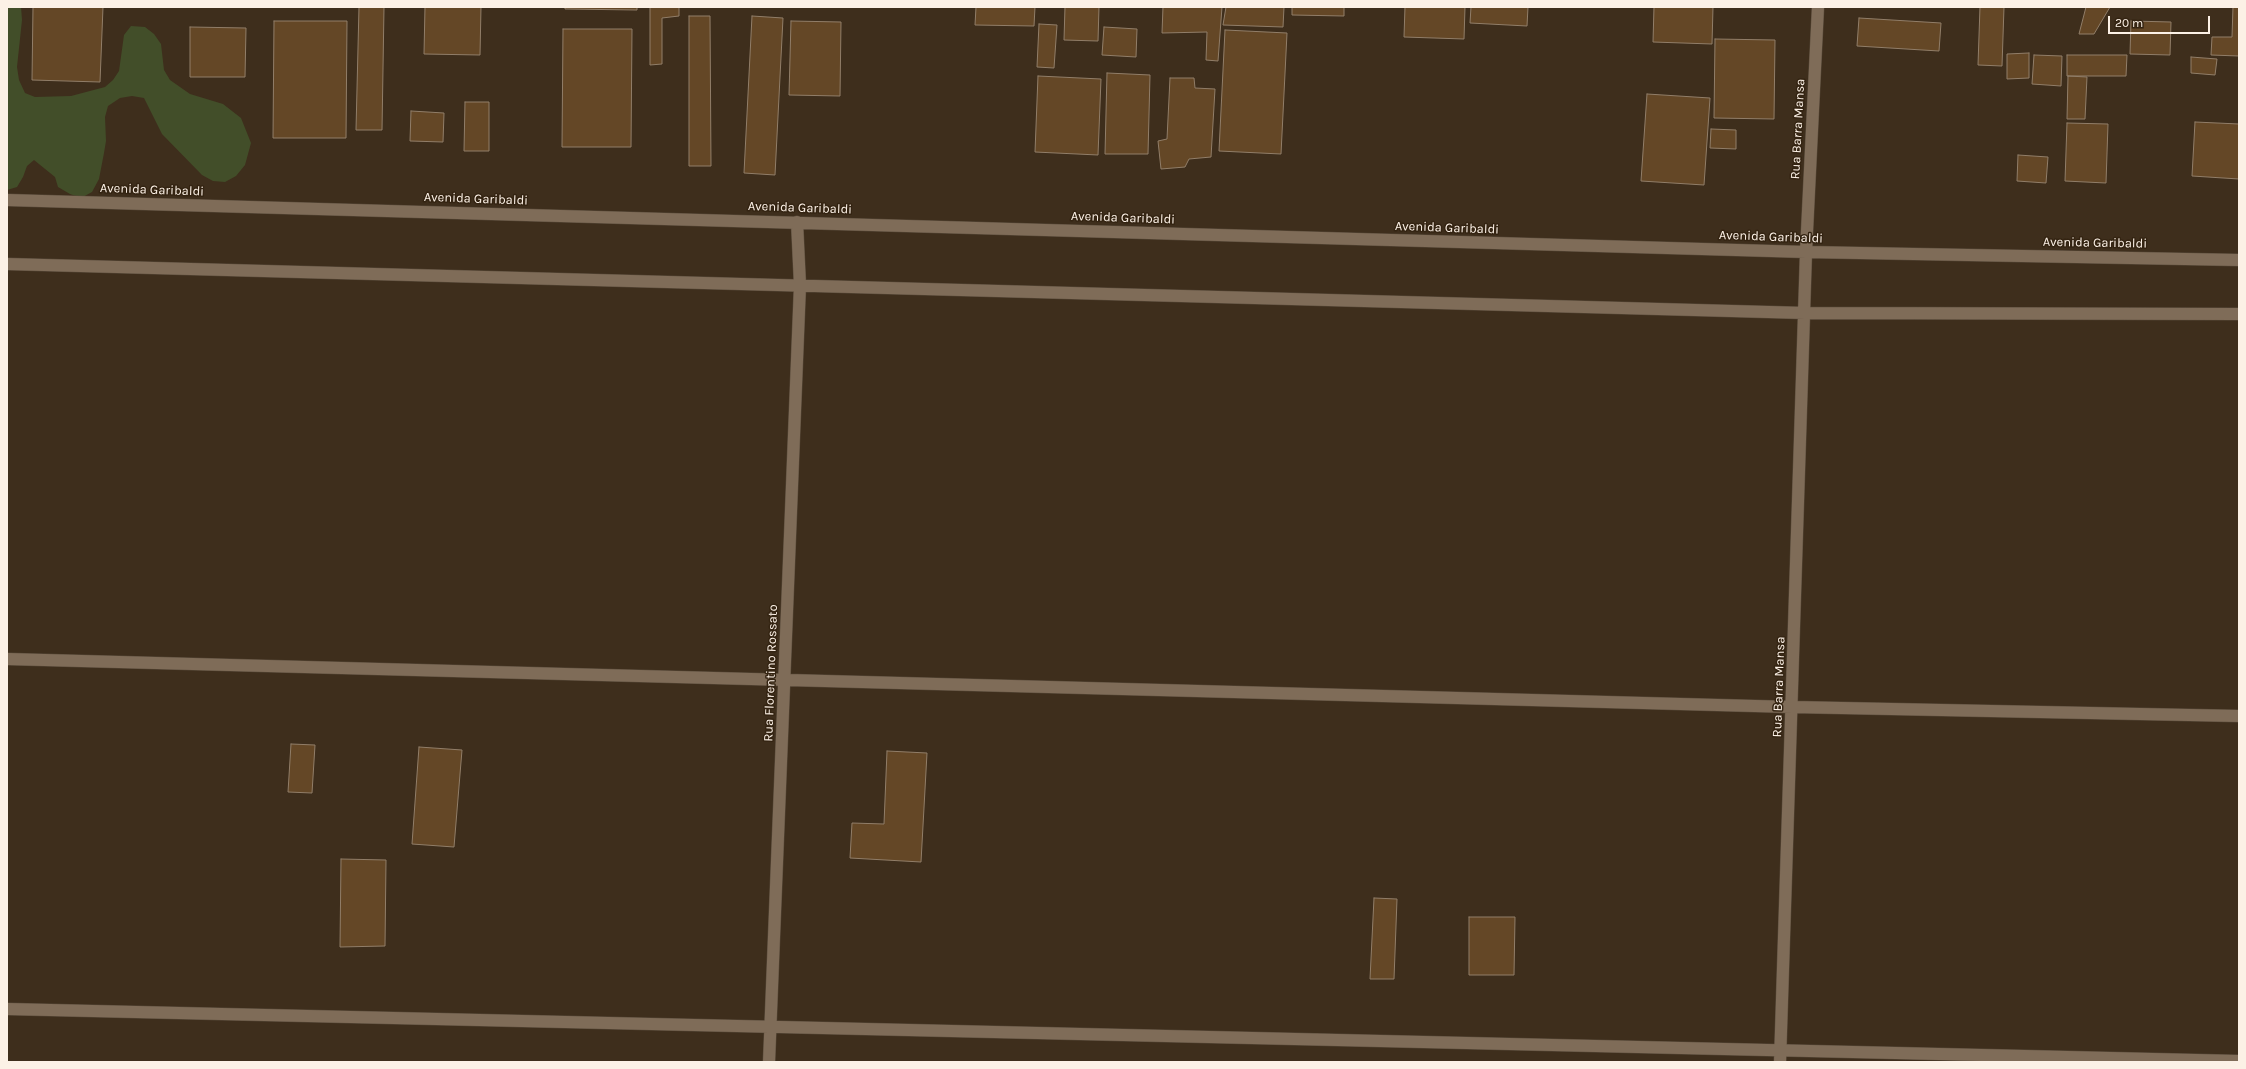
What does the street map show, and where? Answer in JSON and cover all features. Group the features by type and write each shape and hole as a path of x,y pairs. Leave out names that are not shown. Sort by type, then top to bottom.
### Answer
{"street":[{"name":"Rua Barra Mansa","path":"1780,1062 1806,252 1818,7"},
{"name":"Avenida Garibaldi","path":"7,200 1806,252 2239,260"},
{"name":"Rua Florentino Rossato","path":"769,1062 800,285 797,222"},
{"path":"7,264 1805,313 2239,314"},
{"path":"7,659 1792,707 2239,716"},
{"path":"7,1009 2239,1061"}],"green space":[{"path":"7,7 21,7 22,20 17,67 19,80 25,93 35,97 71,96 105,87 113,80 119,71 124,35 131,26 145,27 154,34 161,44 164,70 170,80 190,94 223,104 241,118 251,143 245,165 236,176 225,182 213,181 202,175 162,134 144,98 132,96 120,98 108,106 105,117 106,141 104,153 99,179 92,192 81,198 70,194 58,187 55,177 34,160 27,166 17,187 7,190"}],"building":[{"path":"33,7 103,7 100,82 32,80"},
{"path":"359,7 384,7 382,130 356,130"},
{"path":"425,7 481,7 480,55 424,54"},
{"path":"565,7 637,7 637,10 565,9"},
{"path":"650,7 679,7 679,16 662,18 662,64 650,65"},
{"path":"976,7 1035,7 1034,26 975,25"},
{"path":"1065,7 1099,7 1098,41 1064,40"},
{"path":"1163,7 1222,7 1218,61 1206,60 1207,32 1162,33"},
{"path":"1226,7 1284,7 1283,27 1223,25"},
{"path":"1292,7 1344,7 1344,16 1292,15"},
{"path":"1405,7 1465,7 1464,39 1404,37"},
{"path":"1471,7 1528,7 1527,26 1470,23"},
{"path":"1654,7 1713,7 1712,44 1653,42"},
{"path":"1980,7 2004,7 2002,66 1978,65"},
{"path":"2086,7 2110,7 2094,34 2079,34"},
{"path":"2233,7 2239,7 2239,56 2211,55 2212,37 2232,37"},
{"path":"689,16 710,16 711,166 689,166"},
{"path":"752,16 783,18 775,175 744,173"},
{"path":"1859,18 1941,23 1939,51 1857,46"},
{"path":"274,21 347,21 346,138 273,138"},
{"path":"791,21 841,22 840,96 789,95"},
{"path":"2131,21 2171,22 2170,55 2130,54"},
{"path":"1039,24 1057,25 1054,68 1037,67"},
{"path":"190,27 246,28 245,77 190,77"},
{"path":"1104,27 1137,29 1136,57 1102,55"},
{"path":"563,29 632,29 631,147 562,147"},
{"path":"1225,30 1287,33 1281,154 1219,151"},
{"path":"1715,39 1775,40 1774,119 1714,118"},
{"path":"2029,53 2029,78 2007,79 2007,54"},
{"path":"2034,55 2062,56 2061,86 2032,84"},
{"path":"2067,55 2127,55 2126,76 2067,76"},
{"path":"2191,57 2217,59 2215,75 2191,73"},
{"path":"1107,73 1150,75 1148,154 1105,154"},
{"path":"1038,76 1101,79 1098,155 1035,152"},
{"path":"2068,76 2087,77 2085,119 2067,119"},
{"path":"1170,78 1194,78 1195,88 1215,89 1211,157 1189,159 1185,167 1161,169 1158,141 1167,139"},
{"path":"1647,94 1710,98 1704,185 1641,181"},
{"path":"465,102 489,102 489,151 464,151"},
{"path":"411,111 444,113 443,142 410,141"},
{"path":"2195,122 2239,124 2239,179 2192,176"},
{"path":"2067,123 2108,124 2106,183 2065,181"},
{"path":"1711,129 1736,130 1736,149 1710,148"},
{"path":"2018,155 2048,157 2046,183 2017,181"},
{"path":"291,744 315,745 312,793 288,792"},
{"path":"419,747 462,750 454,847 412,844"},
{"path":"887,751 927,753 921,862 850,858 852,823 884,824"},
{"path":"341,859 386,860 385,946 340,947"},
{"path":"1374,898 1397,899 1394,979 1370,979"},
{"path":"1469,917 1515,917 1514,975 1469,975"}]}
